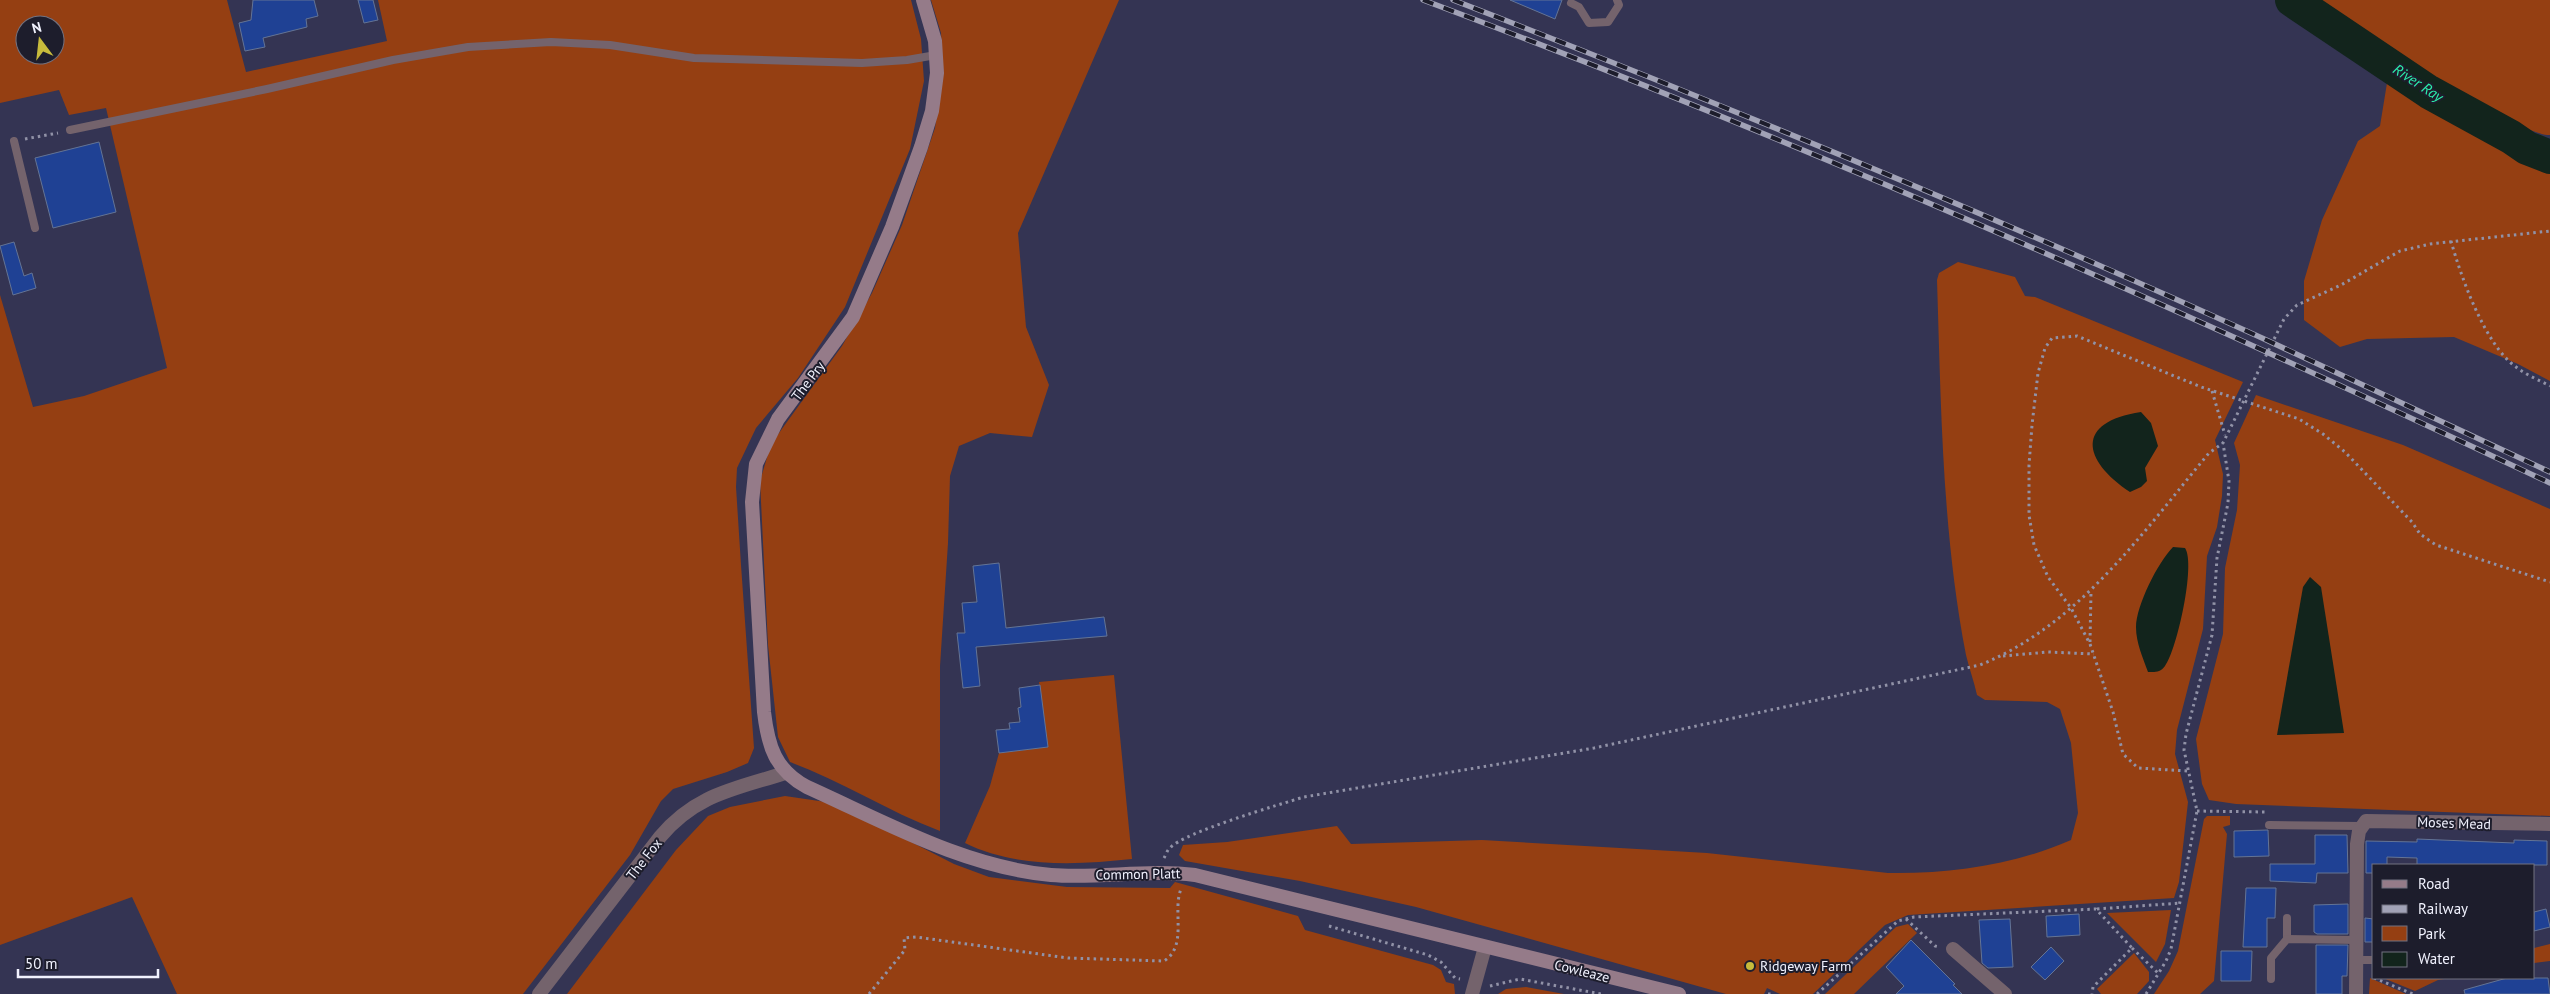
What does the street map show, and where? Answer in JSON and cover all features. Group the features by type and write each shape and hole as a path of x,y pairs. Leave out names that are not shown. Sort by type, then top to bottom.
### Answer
{"main road":[{"name":"The Pry","path":"785,772 772,752 764,712 752,502 756,464 778,419 834,347 857,309 892,227 921,147 936,90 936,55 924,0"},
{"name":"Common Platt","path":"785,772 807,787 950,850 990,865 1052,875 1183,873 1485,947"},
{"name":"Cowleaze","path":"1485,947 1679,994"}],"street":[{"name":"The Fox","path":"539,994 679,816 701,801 715,795 785,772"},
{"name":"Moses Mead","path":"2360,826 2366,821 2550,824"},
{"path":"2356,994 2357,844 2360,826"},
{"path":"1473,988 1485,947"},
{"path":"1953,949 2004,994"}],"lane":[{"path":"1571,4 1579,7 1590,23 1608,22 1619,5 1617,0"},
{"path":"70,130 267,89 393,60 468,47 551,42 610,45 694,58 862,63 907,60 936,55"},
{"path":"14,142 35,228"},
{"name":"Moses Mead","path":"2269,825 2360,826"},
{"path":"2271,979 2271,958 2287,939 2287,918"},
{"path":"2287,939 2357,940"},
{"path":"2356,960 2372,960"}],"path":[{"path":"14,142 70,130"},
{"path":"2146,994 2159,974 2171,949 2197,811 2195,794 2187,771 2184,750 2186,734 2212,635 2217,558 2228,503 2228,472 2223,443 2242,400 2284,319 2297,305 2341,285 2400,251 2451,241 2550,230"},
{"path":"2451,241 2460,274 2481,318 2499,349 2515,367 2550,386"},
{"path":"2187,771 2138,768 2122,754 2113,712 2090,644 2071,608 2048,578 2034,545 2029,515 2029,465 2032,425 2038,373 2044,348 2052,338 2077,336 2212,390 2299,419 2323,434 2345,452 2412,522 2420,534 2436,545 2550,582"},
{"path":"2212,390 2225,435"},
{"path":"1156,872 1170,846 1185,838 1259,810 1304,797 1355,786 1594,748 1980,665 2002,656 2056,621 2091,590 2126,552 2209,453 2223,443"},
{"path":"2090,644 2091,590"},
{"path":"2002,656 2048,652 2094,654"},
{"path":"869,994 905,950 904,938 916,937 1068,958 1164,961 1170,957 1175,946 1179,923 1178,896 1183,884 1183,873"},
{"path":"1817,994 1884,932 1898,921 1906,919 1922,916 2096,909 2181,903"},
{"path":"2096,909 2159,974"},
{"path":"1906,919 1936,946 1953,949"},
{"path":"1325,925 1428,955 1441,962 1455,978 1473,988 1493,987 1520,979 1601,994"},
{"path":"2092,994 2093,987 2132,948"},
{"path":"2376,979 2412,994"}],"green space":[{"path":"0,0 227,0 246,72 387,41 378,0 911,0 921,39 924,81 910,149 845,307 798,378 756,428 737,468 736,487 754,748 748,763 727,772 673,789 661,801 630,855 523,994 177,994 132,897 0,945 0,295 33,407 84,396 167,368 106,108 69,115 59,90 0,103"},
{"path":"931,0 1119,0 1018,233 1026,327 1049,385 1032,437 990,433 959,446 950,476 948,543 940,666 940,831 790,762 778,737 768,645 760,481 771,444 842,346 872,293 902,225 935,128 943,71 941,33"},
{"path":"2315,0 2550,0 2550,135 2532,131 2471,99"},
{"path":"2399,78 2515,153 2536,162 2550,164 2550,381 2518,364 2454,337 2367,339 2340,347 2304,320 2304,281 2322,220 2358,141 2380,126 2387,83"},
{"path":"1958,262 2015,277 2025,296 2035,297 2243,382 2215,440 2223,474 2222,496 2217,527 2207,556 2203,629 2177,730 2175,754 2188,802 2179,882 2174,898 1908,915 1885,925 1813,994 1780,994 1767,988 1764,994 1726,994 1416,907 1300,881 1185,861 1179,855 1183,845 1227,842 1337,826 1351,844 1482,840 1707,853 1888,873 1912,873 1959,870 2005,862 2049,849 2071,840 2078,813 2071,743 2060,709 2047,702 1985,700 1977,695 1966,655 1958,608 1947,515 1937,280 1939,273"},
{"path":"2256,395 2403,445 2550,509 2550,816 2236,804 2209,800 2202,784 2196,739 2223,634 2225,568 2237,510 2240,465 2234,443"},
{"path":"1114,675 1132,859 1089,863 1025,861 985,851 965,843 990,786 999,753 1048,747 1039,682"},
{"path":"785,796 826,802 878,825 954,864 989,877 1067,887 1170,888 1175,882 1298,916 1305,930 1433,965 1441,970 1446,982 1454,984 1455,994 567,994 676,850 708,816 730,807"},
{"path":"2207,816 2230,816 2230,825 2223,827 2227,834 2214,981 2200,994 2154,994 2169,971 2178,951 2204,819"},
{"path":"2171,910 2165,944 2156,962 2107,913"},
{"path":"1908,924 1917,933 1854,994 1825,994 1896,927"},
{"path":"2550,944 2550,961 2535,963 2535,948"},
{"path":"2134,953 2149,972 2149,981 2137,994 2101,994 2097,989"},
{"path":"2370,978 2406,994 2369,994"},
{"path":"2385,979 2444,979 2438,980 2415,991"},
{"path":"1526,987 1564,994 1498,994 1506,989"}],"water":[{"path":"2141,412 2151,423 2158,446 2145,468 2147,481 2141,487 2130,492 2114,480 2102,467 2095,455 2093,444 2096,433 2105,424 2120,417"},
{"path":"2173,547 2185,548 2188,557 2184,607 2170,657 2165,666 2159,671 2148,672 2137,639 2137,618 2149,585 2161,563"},
{"path":"2310,577 2321,587 2344,733 2277,735 2303,587"}],"building":[{"path":"253,0 314,0 318,16 306,19 307,27 263,38 265,47 245,51 239,23 251,20"},
{"path":"358,0 373,0 378,20 364,23"},
{"path":"1510,0 1562,0 1555,19"},
{"path":"99,142 116,212 53,228 35,158"},
{"path":"14,242 24,276 32,273 36,288 13,295 0,246"},
{"path":"999,563 1006,628 1104,617 1107,636 976,647 980,686 963,688 957,633 965,633 962,603 977,602 973,566"},
{"path":"1040,685 1048,747 999,753 996,730 1010,729 1009,723 1020,722 1018,708 1021,707 1019,688"},
{"path":"2268,830 2269,856 2234,857 2234,831"},
{"path":"2315,835 2347,835 2348,873 2317,873 2316,883 2270,881 2270,864 2315,864"},
{"path":"2417,839 2514,843 2514,840 2547,841 2547,865 2417,864 2417,858 2387,857 2387,864 2372,864 2372,873 2366,873 2366,841 2417,842"},
{"path":"2246,888 2276,888 2275,918 2267,918 2267,947 2243,947"},
{"path":"2348,904 2348,934 2317,934 2314,932 2314,905"},
{"path":"2546,909 2550,927 2535,931 2535,912"},
{"path":"2079,914 2080,935 2047,937 2046,916"},
{"path":"2365,918 2372,919 2372,942 2365,942"},
{"path":"2010,919 2013,967 1988,968 1982,963 1979,920"},
{"path":"1911,940 1955,984 1953,985 1962,994 1896,994 1904,986 1886,967"},
{"path":"2316,945 2348,945 2347,976 2342,976 2342,994 2316,994"},
{"path":"2051,947 2064,961 2045,980 2031,967"},
{"path":"2221,951 2252,951 2251,981 2221,981"},
{"path":"2548,978 2550,994 2465,994 2464,990 2503,979"}],"waterway":[{"name":"River Ray","path":"2292,0 2429,92 2511,137 2527,148 2550,157"}],"railway":[{"path":"1423,0 1709,111 1991,230 2272,354 2550,483"},
{"path":"1453,0 1758,121 2062,249 2262,338 2550,472"}],"place":[{"name":"Ridgeway Farm","path":"1750,966"}]}
